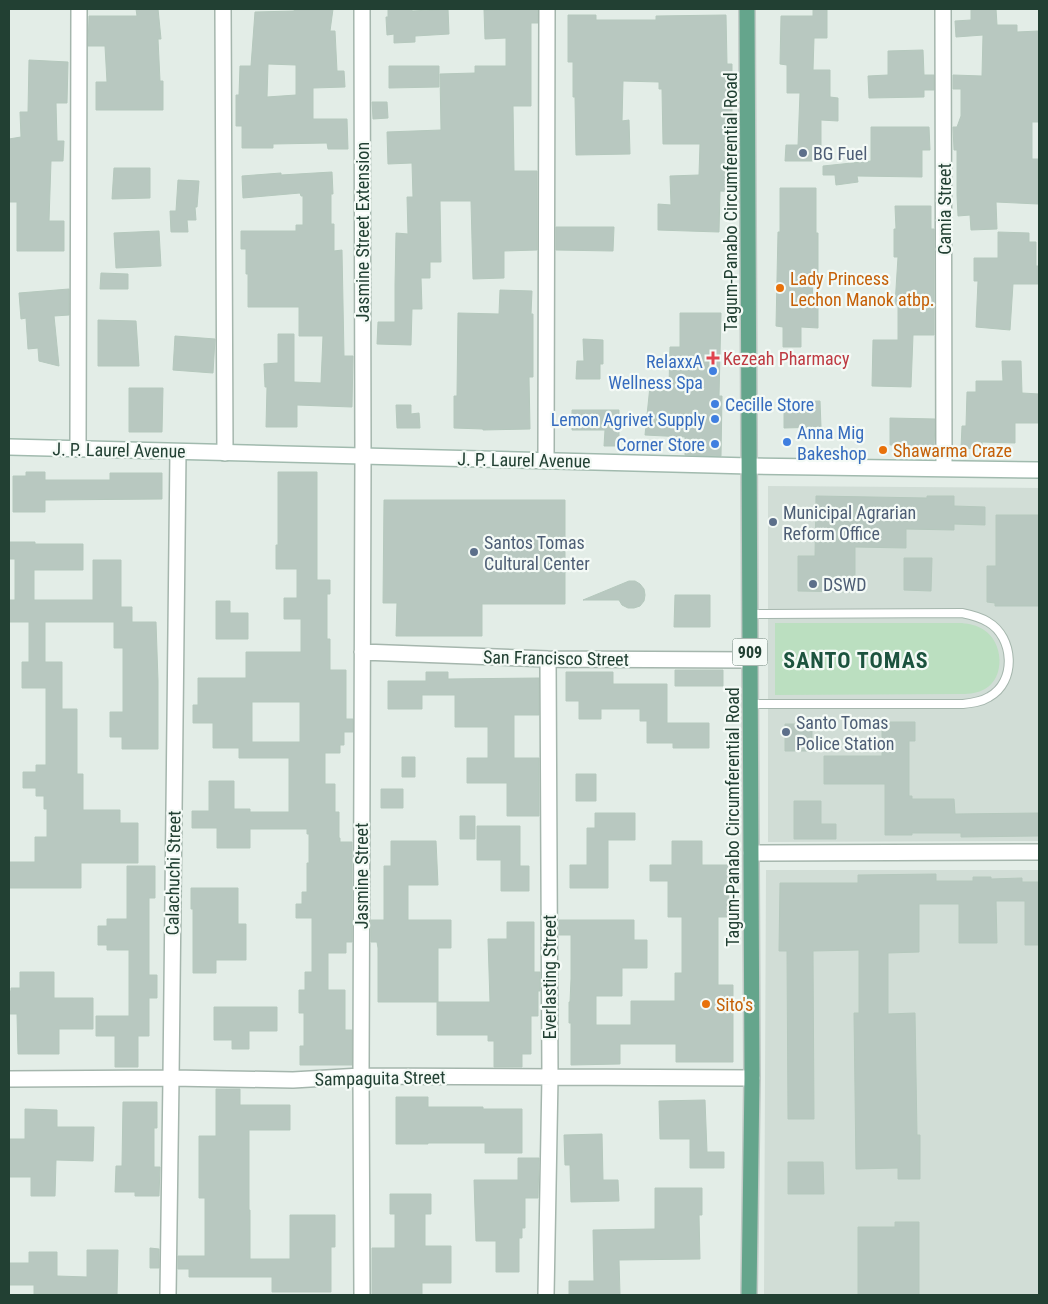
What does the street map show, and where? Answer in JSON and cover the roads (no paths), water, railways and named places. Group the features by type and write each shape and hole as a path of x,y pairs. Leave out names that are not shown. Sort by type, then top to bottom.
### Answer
{"main road":[{"name":"Tagum-Panabo Circumferential Road","path":"747,9 752,1078 749,1295"}],"street":[{"path":"78,449 79,9"},
{"path":"222,9 225,453"},
{"name":"Jasmine Street Extension","path":"362,9 363,456"},
{"path":"546,460 547,9"},
{"name":"Camia Street","path":"943,9 944,468"},
{"name":"J. P. Laurel Avenue","path":"9,448 750,466 1039,470"},
{"name":"Calachuchi Street","path":"168,1295 178,452"},
{"name":"Jasmine Street","path":"362,1295 363,456"},
{"name":"San Francisco Street","path":"362,652 548,659 750,660"},
{"name":"Everlasting Street","path":"546,1295 550,1077 548,659"},
{"path":"751,853 1039,852"},
{"name":"Sampaguita Street","path":"9,1079 171,1078 293,1080 361,1076 752,1078"}],"lane":[{"path":"750,614 962,613 977,616 990,622 1007,644 1010,658 1007,675 1001,687 990,697 977,702 963,704 751,704"}],"place":[{"name":"BG Fuel","path":"803,153"},
{"name":"Lady Princess Lechon Manok atbp.","path":"780,288"},
{"name":"Kezeah Pharmacy","path":"713,358"},
{"name":"RelaxxA Wellness Spa","path":"713,371"},
{"name":"Cecille Store","path":"715,404"},
{"name":"Lemon Agrivet Supply","path":"715,419"},
{"name":"Anna Mig Bakeshop","path":"787,442"},
{"name":"Corner Store","path":"715,444"},
{"name":"Shawarma Craze","path":"883,450"},
{"name":"Municipal Agrarian Reform Office","path":"773,522"},
{"name":"Santos Tomas Cultural Center","path":"474,552"},
{"name":"DSWD","path":"813,584"},
{"name":"Santo Tomas Police Station","path":"786,732"},
{"name":"Sito's","path":"706,1004"}],"district":[{"name":"SANTO TOMAS","path":"856,660"}]}
